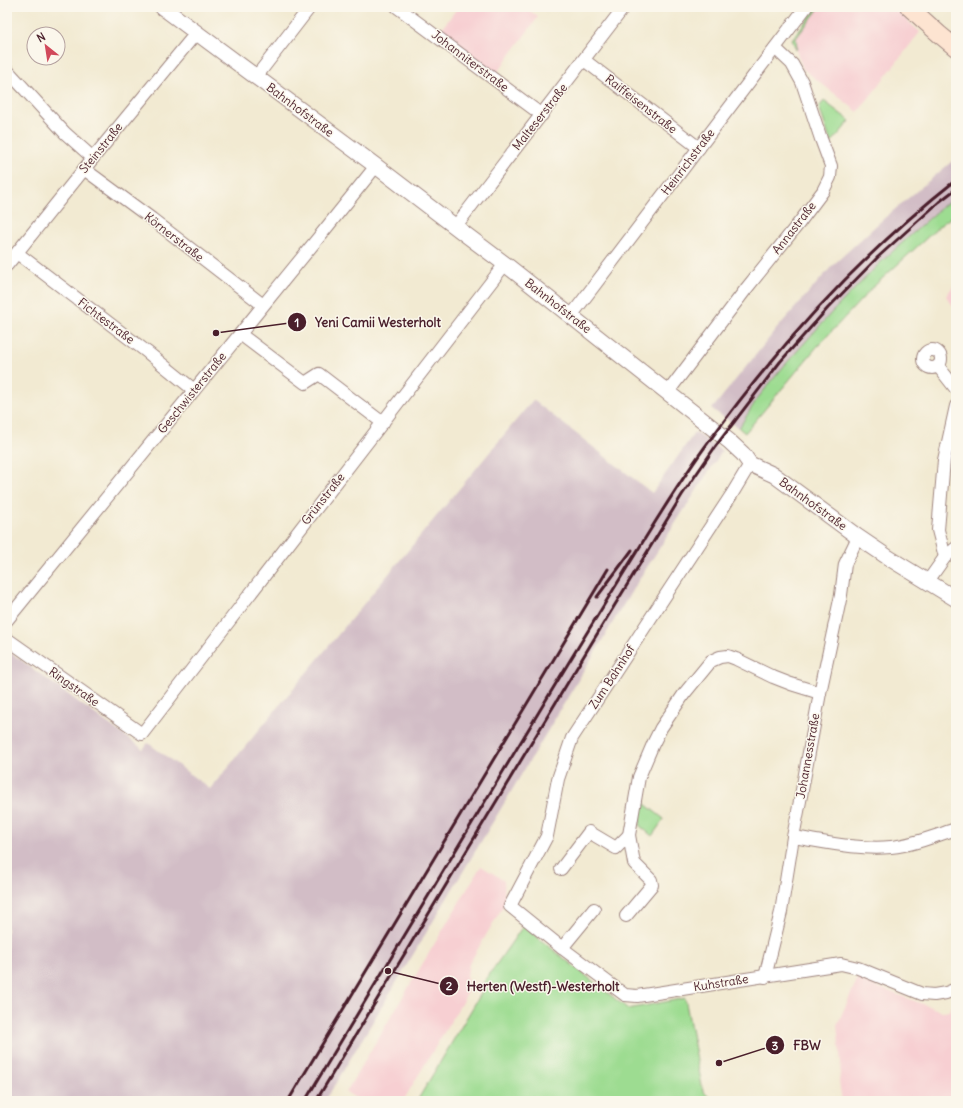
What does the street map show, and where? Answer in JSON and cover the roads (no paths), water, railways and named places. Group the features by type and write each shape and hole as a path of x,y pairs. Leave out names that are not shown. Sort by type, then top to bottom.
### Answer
{"main road":[{"path":"909,7 956,48"}],"street":[{"name":"Bahnhofstraße","path":"162,7 505,264 729,441 743,454 750,464 774,475 858,537 956,600"},
{"path":"256,77 310,7"},
{"name":"Johanniterstraße","path":"397,7 542,115"},
{"name":"Malteserstraße","path":"456,227 624,7"},
{"name":"Heinrichstraße","path":"571,316 806,7"},
{"name":"Steinstraße","path":"7,263 17,253 197,32"},
{"name":"Annastraße","path":"668,392 746,289 799,223 823,191 830,177 831,166 802,82 792,64 775,48"},
{"name":"Raiffeisenstraße","path":"584,60 699,148"},
{"path":"7,70 65,133 93,158"},
{"name":"Geschwisterstraße","path":"7,620 376,166"},
{"name":"Körnerstraße","path":"84,169 152,219 263,306"},
{"name":"Fichtestraße","path":"17,253 147,352 194,390"},
{"name":"Grünstraße","path":"142,734 505,264"},
{"path":"240,334 305,383 319,374 383,423"},
{"path":"938,366 956,389"},
{"path":"945,556 938,530 944,460 956,406"},
{"name":"Zum Bahnhof","path":"510,906 547,836 558,779 572,738 728,501 750,464"},
{"name":"Johannesstraße","path":"765,977 781,912 793,837 820,693 841,595 845,564 858,537"},
{"path":"928,581 945,556 956,548"},
{"name":"Ringstraße","path":"7,639 142,734"},
{"path":"626,916 652,885 651,880 634,863 629,835 640,777 653,744 672,712 684,694 711,661 720,657 732,657 773,677 820,693"},
{"path":"793,837 873,848 891,847 918,842 956,829"},
{"path":"561,868 589,832 616,848 629,835"},
{"name":"Kuhstraße","path":"510,906 562,948 625,995 631,996 663,992 841,964 858,968 922,994 934,995 946,993 956,989"},
{"path":"562,948 594,909"}],"railway":[{"path":"305,1101 580,643 701,452 765,369 824,302 855,269 888,238 921,208 956,180"},
{"path":"316,1101 591,644 682,495 715,447 780,362 828,308 878,257 939,202 956,189"},
{"path":"597,597 632,550"},
{"path":"288,1101 608,569"}],"place":[{"name":"Yeni Camii Westerholt","path":"216,333"},
{"name":"Herten (Westf)-Westerholt","path":"388,971"},
{"name":"FBW","path":"719,1063"}]}
